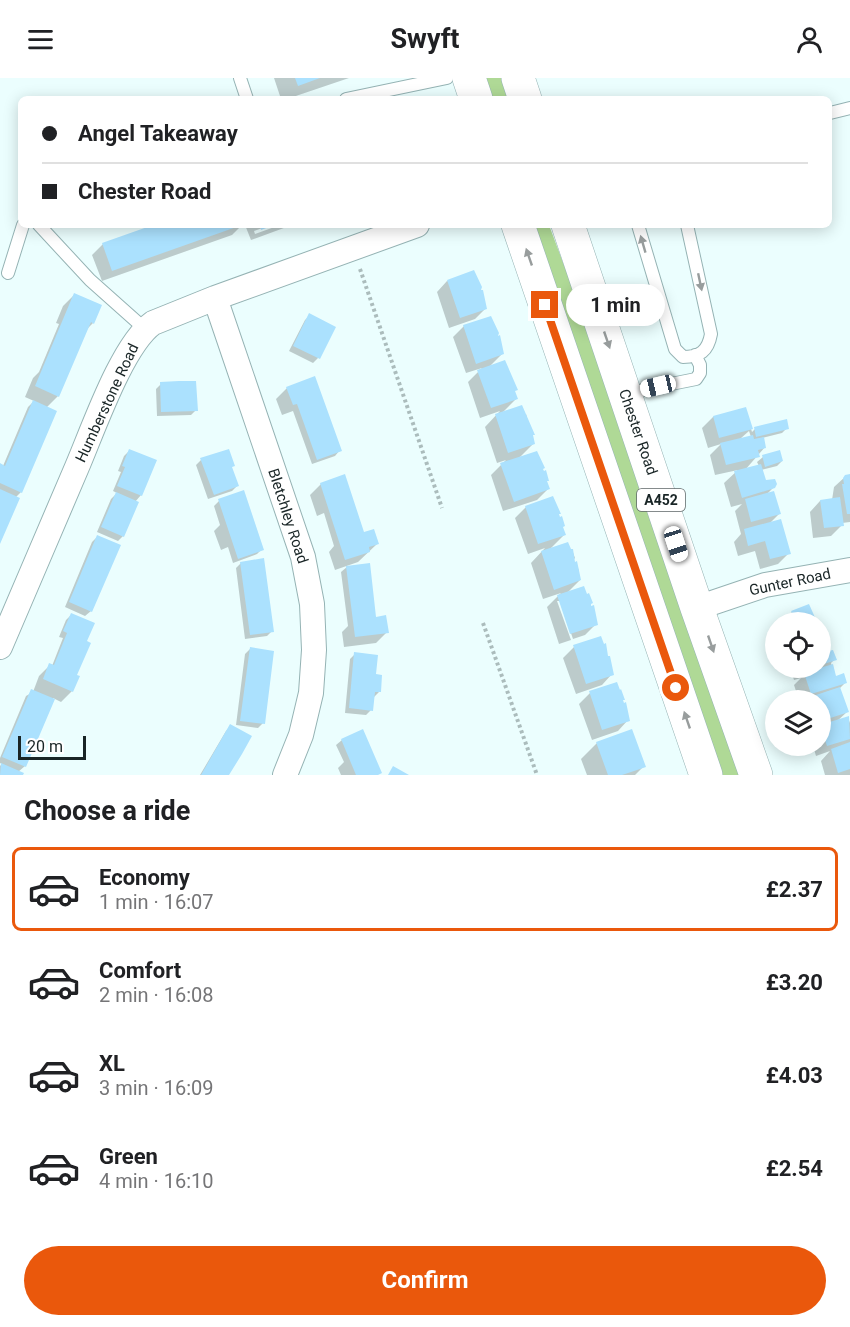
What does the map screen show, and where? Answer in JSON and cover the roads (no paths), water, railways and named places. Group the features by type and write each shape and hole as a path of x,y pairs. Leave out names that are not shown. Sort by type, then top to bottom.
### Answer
{"highway":[{"path":"469,78 475,96"},
{"path":"518,78 524,96"},
{"name":"A452","path":"519,228 706,775"},
{"name":"Chester Road","path":"569,228 697,608 756,775"},
{"path":"572,384 622,384"}],"street":[{"name":"Humberstone Road","path":"0,647 108,393 131,347 145,329 153,323 215,298 409,228"},
{"name":"Bletchley Road","path":"215,298 303,557 312,604 314,650 311,693 301,735 285,775"},
{"name":"Gunter Road","path":"697,608 765,585 850,570"}],"lane":[{"path":"240,78 246,96"},
{"path":"360,96 447,78"},
{"path":"832,112 850,108"},
{"path":"8,273 22,228"},
{"path":"42,228 90,280 145,329"},
{"path":"639,228 675,349 683,357 692,357 704,353 711,334 688,228"},
{"path":"622,384 646,389 696,379 700,374 700,365 694,355"}]}
